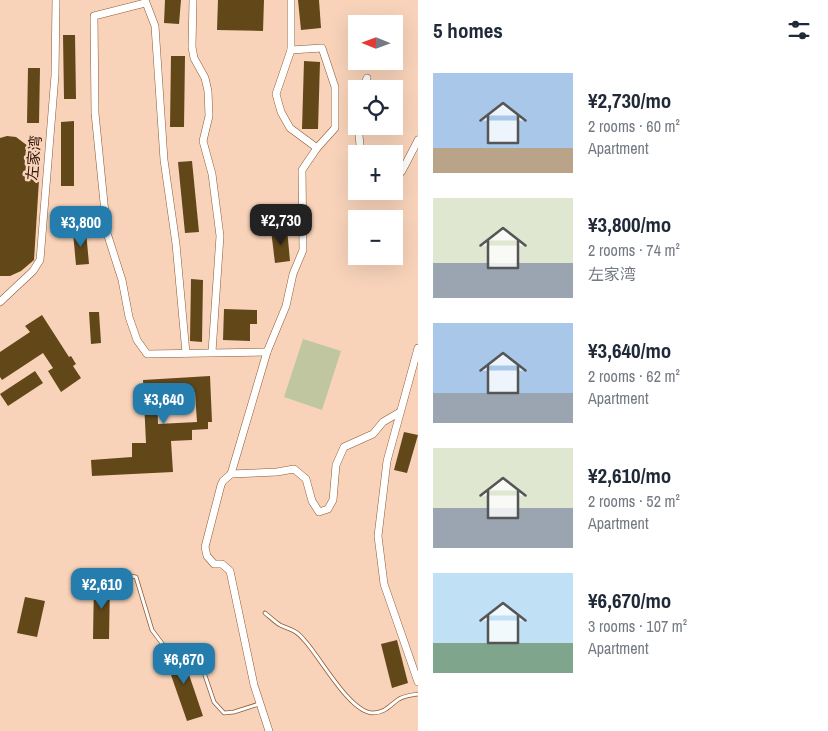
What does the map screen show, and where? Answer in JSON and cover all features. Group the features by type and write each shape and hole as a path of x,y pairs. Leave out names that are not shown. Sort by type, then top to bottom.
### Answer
{"street":[{"name":"左家湾","path":"0,302 33,271 40,260 55,75 56,0"},
{"path":"193,0 192,47 194,58 205,78 208,91 209,116 203,141 212,174 220,236 220,260 212,352"},
{"path":"291,0 291,50 276,94 281,112 290,128 317,148"},
{"path":"186,353 176,244 164,160 155,26 145,2 94,16 94,113 102,195 107,233 122,280 129,317 137,340 147,354 266,352"},
{"path":"231,474 266,352 286,306 293,274 303,250 302,170 317,148 335,128 334,88 322,48 291,50"},
{"path":"403,169 418,140"},
{"path":"418,348 387,461 378,536 384,584 418,682"},
{"path":"269,731 254,685 230,571 222,564 214,564 206,556 206,547 223,480 231,474 276,472 294,469 306,479 312,501 320,512 328,510 333,500 336,464 344,447 373,434 384,422 400,412"}],"lane":[{"path":"91,575 120,574 136,577 152,630 164,646 196,648 214,702 224,713 260,704"},
{"path":"265,613 280,624 295,630 307,642 342,691 359,707 368,712 375,713 391,707 400,698 418,694"}],"green space":[{"path":"303,339 341,351 322,410 284,397"}],"building":[{"path":"165,0 181,0 179,24 164,23"},
{"path":"218,0 264,0 263,31 217,30"},
{"path":"298,0 319,0 321,28 301,30"},
{"path":"63,35 75,35 76,99 64,99"},
{"path":"171,56 185,56 184,127 170,127"},
{"path":"304,61 320,62 318,129 302,129"},
{"path":"28,68 40,68 39,123 27,123"},
{"path":"74,121 74,186 61,186 61,122"},
{"path":"7,136 16,137 28,146 41,148 34,260 21,271 10,276 0,276 0,138"},
{"path":"192,161 199,232 185,233 178,162"},
{"path":"287,229 290,261 275,263 271,230"},
{"path":"86,231 89,264 76,265 73,232"},
{"path":"191,279 203,280 202,342 190,341"},
{"path":"224,309 257,310 257,324 250,324 250,341 223,340"},
{"path":"89,312 99,312 101,343 91,344"},
{"path":"42,315 69,357 71,356 76,364 73,366 81,378 61,392 48,371 53,368 43,353 2,380 0,377 0,352 30,332 25,326"},
{"path":"35,371 43,383 8,406 0,394"},
{"path":"210,376 212,422 208,422 208,429 192,430 192,440 171,441 173,472 92,476 91,460 132,457 132,443 146,443 143,380","holes":["195,392 197,422 158,424 157,394"]},
{"path":"404,432 418,435 407,473 394,470"},
{"path":"94,582 110,582 109,639 93,639"},
{"path":"25,597 45,601 37,637 17,633"},
{"path":"397,640 408,683 392,688 381,644"},
{"path":"181,651 203,716 187,721 164,655"}]}
